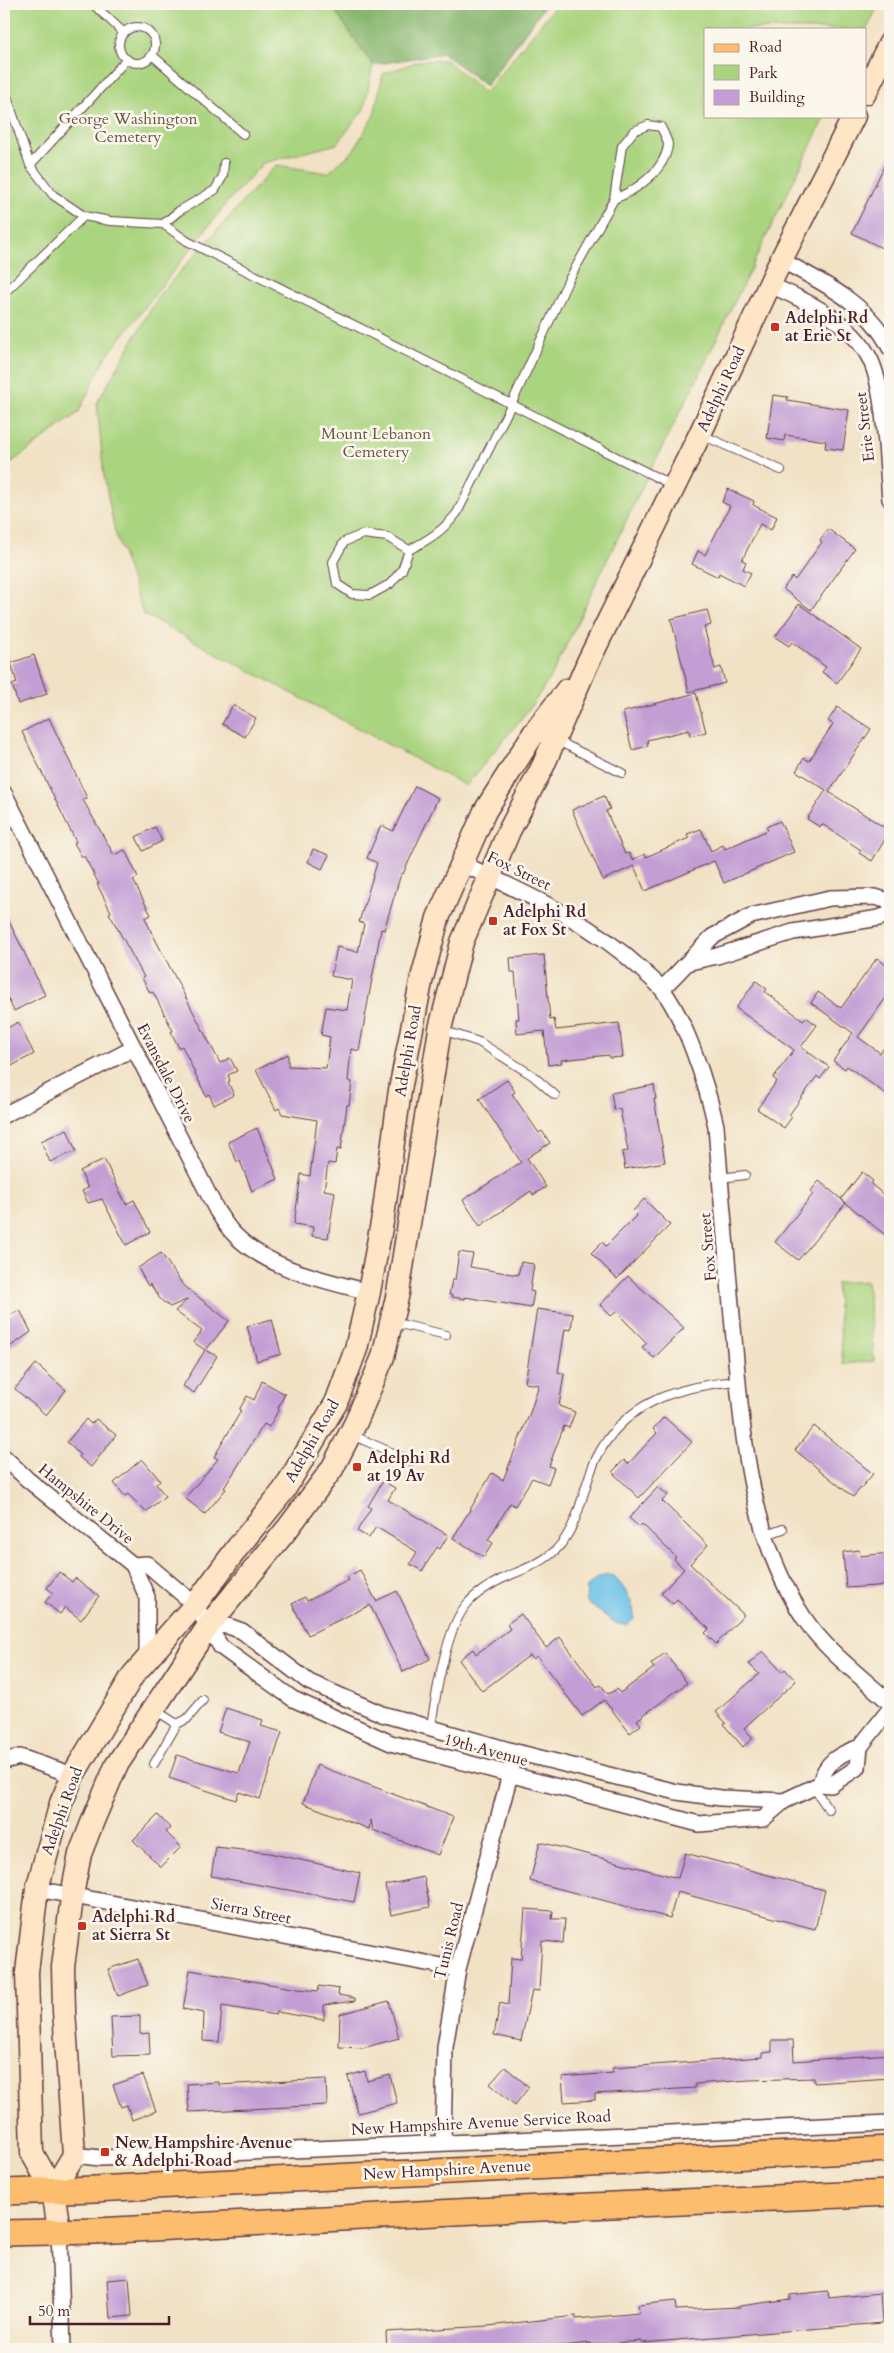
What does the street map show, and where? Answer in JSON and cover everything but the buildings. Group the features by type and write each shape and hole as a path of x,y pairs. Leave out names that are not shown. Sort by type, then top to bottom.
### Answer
{"main road":[{"path":"866,91 890,43"},
{"name":"Adelphi Road","path":"74,2155 64,2021 63,1967 72,1895 80,1854 116,1766 209,1625 288,1528 332,1469 350,1434 383,1356 398,1293 440,1029 462,942 509,831 555,740 588,662 700,434 782,260 853,118"},
{"name":"Adelphi Road","path":"58,2230 53,2190 32,2149 27,1972 37,1889 44,1858 73,1774 134,1675 195,1606 238,1547 284,1490 336,1403 356,1349 369,1292 383,1217 400,1090 421,982 438,918 485,811 534,733 588,662"},
{"name":"New Hampshire Avenue","path":"4,2192 890,2149"},
{"path":"53,2190 74,2155"},
{"path":"4,2233 58,2230 96,2231 485,2211 890,2194"}],"street":[{"path":"782,260 836,289 868,316 890,348"},
{"name":"Erie Street","path":"770,285 811,303 848,331 870,359 879,390 890,499"},
{"name":"Evansdale Drive","path":"4,793 217,1211 233,1234 256,1251 289,1269 316,1279 369,1292"},
{"name":"Fox Street","path":"461,863 570,916 630,959 662,989 680,1022 710,1100 716,1126 738,1381 750,1477 766,1536 785,1584 805,1618 826,1644 890,1703"},
{"path":"662,989 712,937 751,916 830,898 874,897 890,901"},
{"path":"851,898 851,922"},
{"path":"690,962 717,956 792,932 879,918 890,914"},
{"path":"751,916 758,942"},
{"path":"4,1115 134,1048"},
{"name":"Hampshire Drive","path":"4,1457 27,1479 133,1565 147,1564 195,1606"},
{"path":"133,1565 147,1597 147,1659"},
{"name":"19th Avenue","path":"195,1606 209,1625 221,1647 293,1699 391,1743 699,1824 763,1819 784,1801 817,1786"},
{"name":"19th Avenue","path":"209,1625 228,1626 242,1631 305,1679 382,1714 431,1726 516,1752 676,1792 721,1798 784,1801"},
{"path":"293,1699 305,1679"},
{"path":"817,1786 824,1769 846,1752 860,1747 890,1709"},
{"name":"Tunis Road","path":"443,2142 445,2047 458,1969 516,1752"},
{"path":"4,1761 20,1758 73,1774"},
{"name":"Sierra Street","path":"37,1889 458,1969"},
{"name":"New Hampshire Avenue Service Road","path":"74,2155 100,2158 205,2154 890,2123"},
{"path":"58,2230 63,2349"}],"lane":[{"path":"93,4 124,33"},
{"path":"137,27 145,29 154,40 152,55 142,62 126,60 120,48 120,40 124,33 137,27"},
{"path":"152,55 243,134"},
{"path":"30,165 126,60"},
{"path":"4,88 30,165 53,194 84,216 110,221 163,224 187,241 674,486"},
{"path":"409,550 387,536 363,534 344,542 333,562 337,584 352,594 370,595 390,584 402,570 409,550 430,540 457,513 511,405 567,283 614,199 622,146 634,131 648,125 661,127 668,143 664,158 650,176 630,193 614,199"},
{"path":"163,224 179,211 215,190 223,176 224,163"},
{"path":"4,293 84,216"},
{"path":"700,434 781,470"},
{"path":"555,740 622,773"},
{"path":"440,1029 479,1042 532,1075 556,1095"},
{"path":"720,1178 745,1175"},
{"path":"391,1322 446,1335"},
{"path":"431,1726 438,1684 451,1637 466,1605 484,1588 550,1556 567,1537 596,1459 612,1434 634,1412 665,1395 707,1384 738,1381"},
{"path":"350,1434 411,1461"},
{"path":"766,1536 782,1530"},
{"path":"154,1764 177,1724 187,1718 203,1700"},
{"path":"154,1709 177,1724"},
{"path":"817,1786 829,1810"}],"green space":[{"name":"George Washington Cemetery","path":"4,4 337,4 335,11 373,65 364,109 337,144 263,163 230,199 105,358 78,413 4,468"},
{"path":"337,4 546,4 486,86 443,53 373,65 335,11"},
{"name":"Mount Lebanon Cemetery","path":"557,4 879,4 866,31 866,28 704,28 704,118 824,118 553,673 533,704 466,786 143,614 115,532 104,476 97,403 159,295 276,165 328,173 353,151 374,115 383,74 419,61 446,60 485,93"},
{"path":"867,1281 874,1361 843,1364 836,1283"}],"water":[{"path":"611,1575 624,1588 633,1607 634,1619 627,1625 617,1624 586,1602 587,1587 598,1577"}],"place":[{"name":"Adelphi Rd at Erie St","path":"775,327"},
{"name":"Adelphi Rd at Fox St","path":"493,921"},
{"name":"Adelphi Rd at 19 Av","path":"357,1467"},
{"name":"Adelphi Rd at Sierra St","path":"82,1926"},
{"name":"New Hampshire Avenue & Adelphi Road","path":"105,2152"}]}
